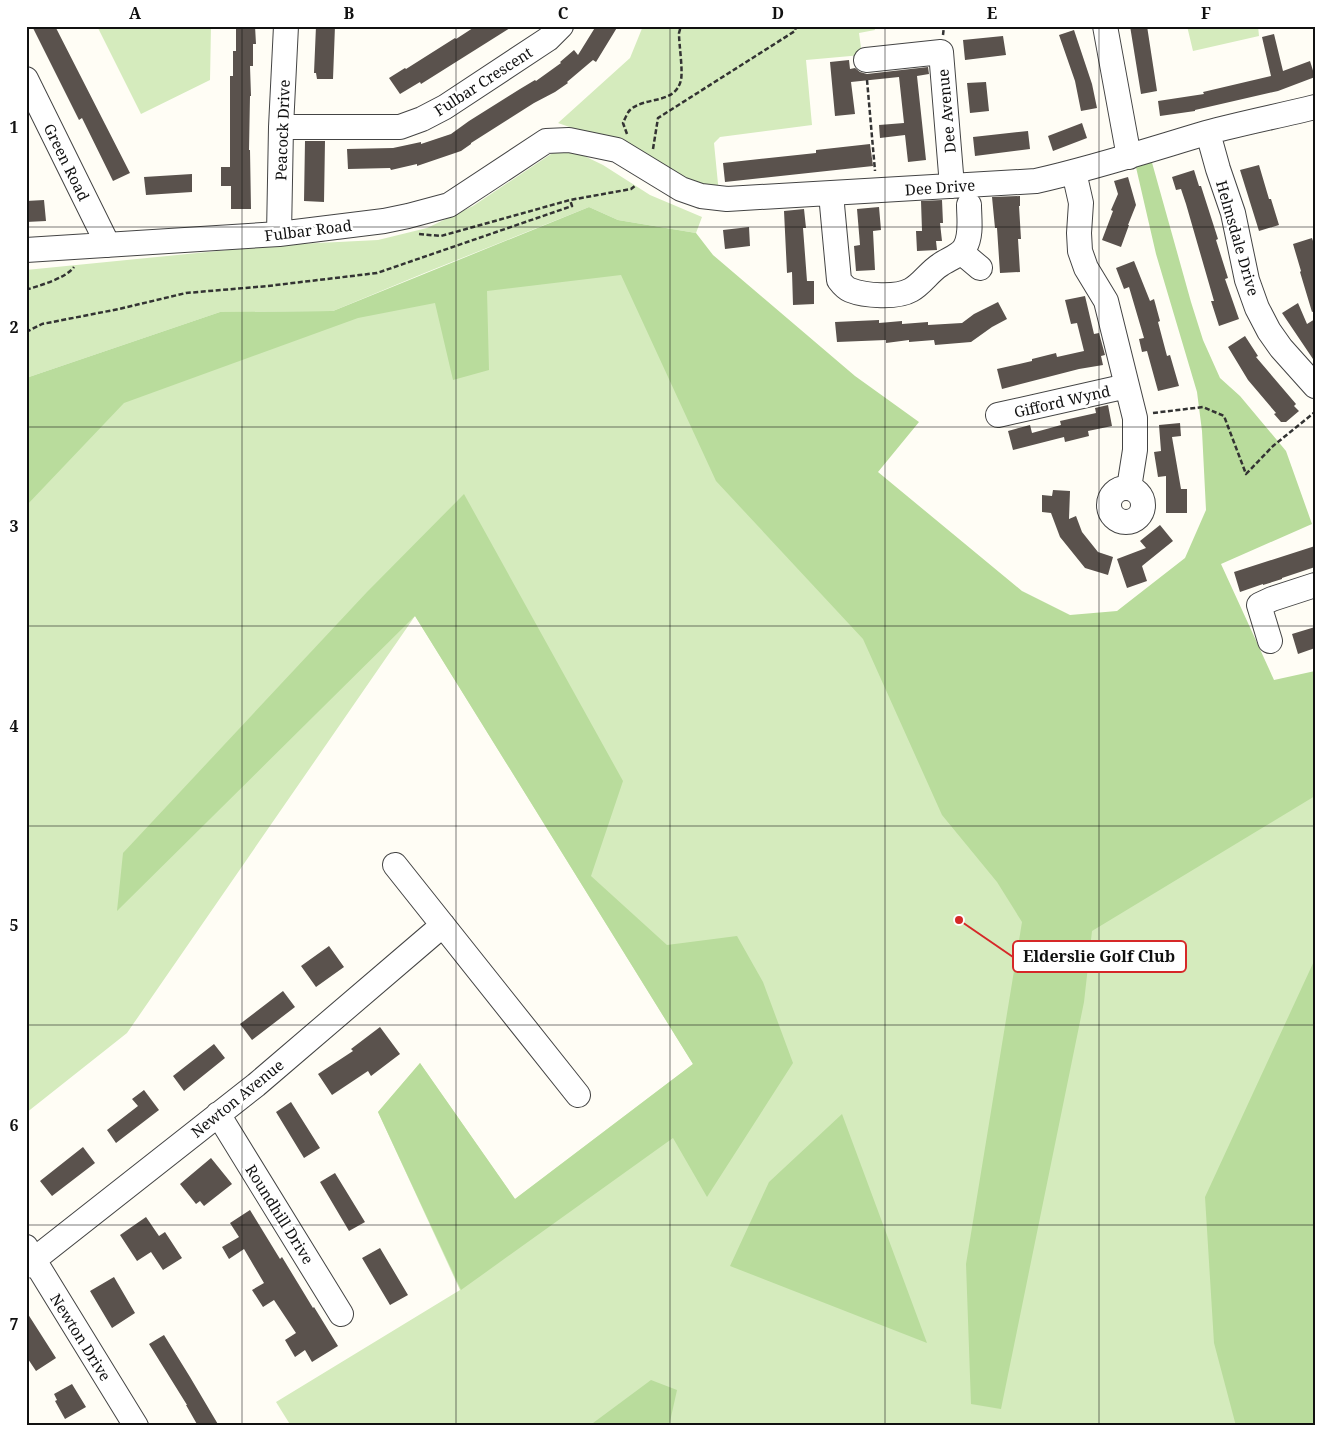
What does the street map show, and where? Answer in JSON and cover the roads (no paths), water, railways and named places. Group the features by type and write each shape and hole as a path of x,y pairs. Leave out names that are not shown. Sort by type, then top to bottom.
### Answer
{"street":[{"name":"Peacock Drive","path":"279,234 281,127 286,26"},
{"name":"Fulbar Crescent","path":"281,127 400,127 445,108 548,39 561,26"},
{"path":"1106,26 1130,157"},
{"name":"Dee Avenue","path":"866,60 941,52 952,186"},
{"name":"Green Road","path":"26,79 108,246"},
{"name":"Dee Drive","path":"569,140 617,150 681,189 701,196 727,199 1036,181 1130,157 1208,133 1315,107"},
{"name":"Helmsdale Drive","path":"1208,133 1233,213 1247,280 1257,308 1269,331 1281,348 1315,386"},
{"name":"Fulbar Road","path":"26,250 279,234 384,221 449,205 546,141 569,140"},
{"name":"Gifford Wynd","path":"1074,172 1080,203 1078,233 1080,251 1086,268 1106,301 1135,418 1135,450 1129,488"},
{"path":"831,194 839,280 850,290 873,294 891,295 911,290 934,269 961,252 969,236 969,205"},
{"path":"961,252 980,268"},
{"name":"Gifford Wynd","path":"998,415 1127,386"},
{"path":"1270,641 1259,606 1272,599 1315,585"},
{"path":"395,865 578,1095"},
{"name":"Newton Avenue","path":"29,1258 256,1085 443,925"},
{"name":"Roundhill Drive","path":"218,1114 341,1314"},
{"name":"Newton Drive","path":"29,1258 136,1426"}],"place":[{"name":"Elderslie Golf Club","path":"959,920"}]}
